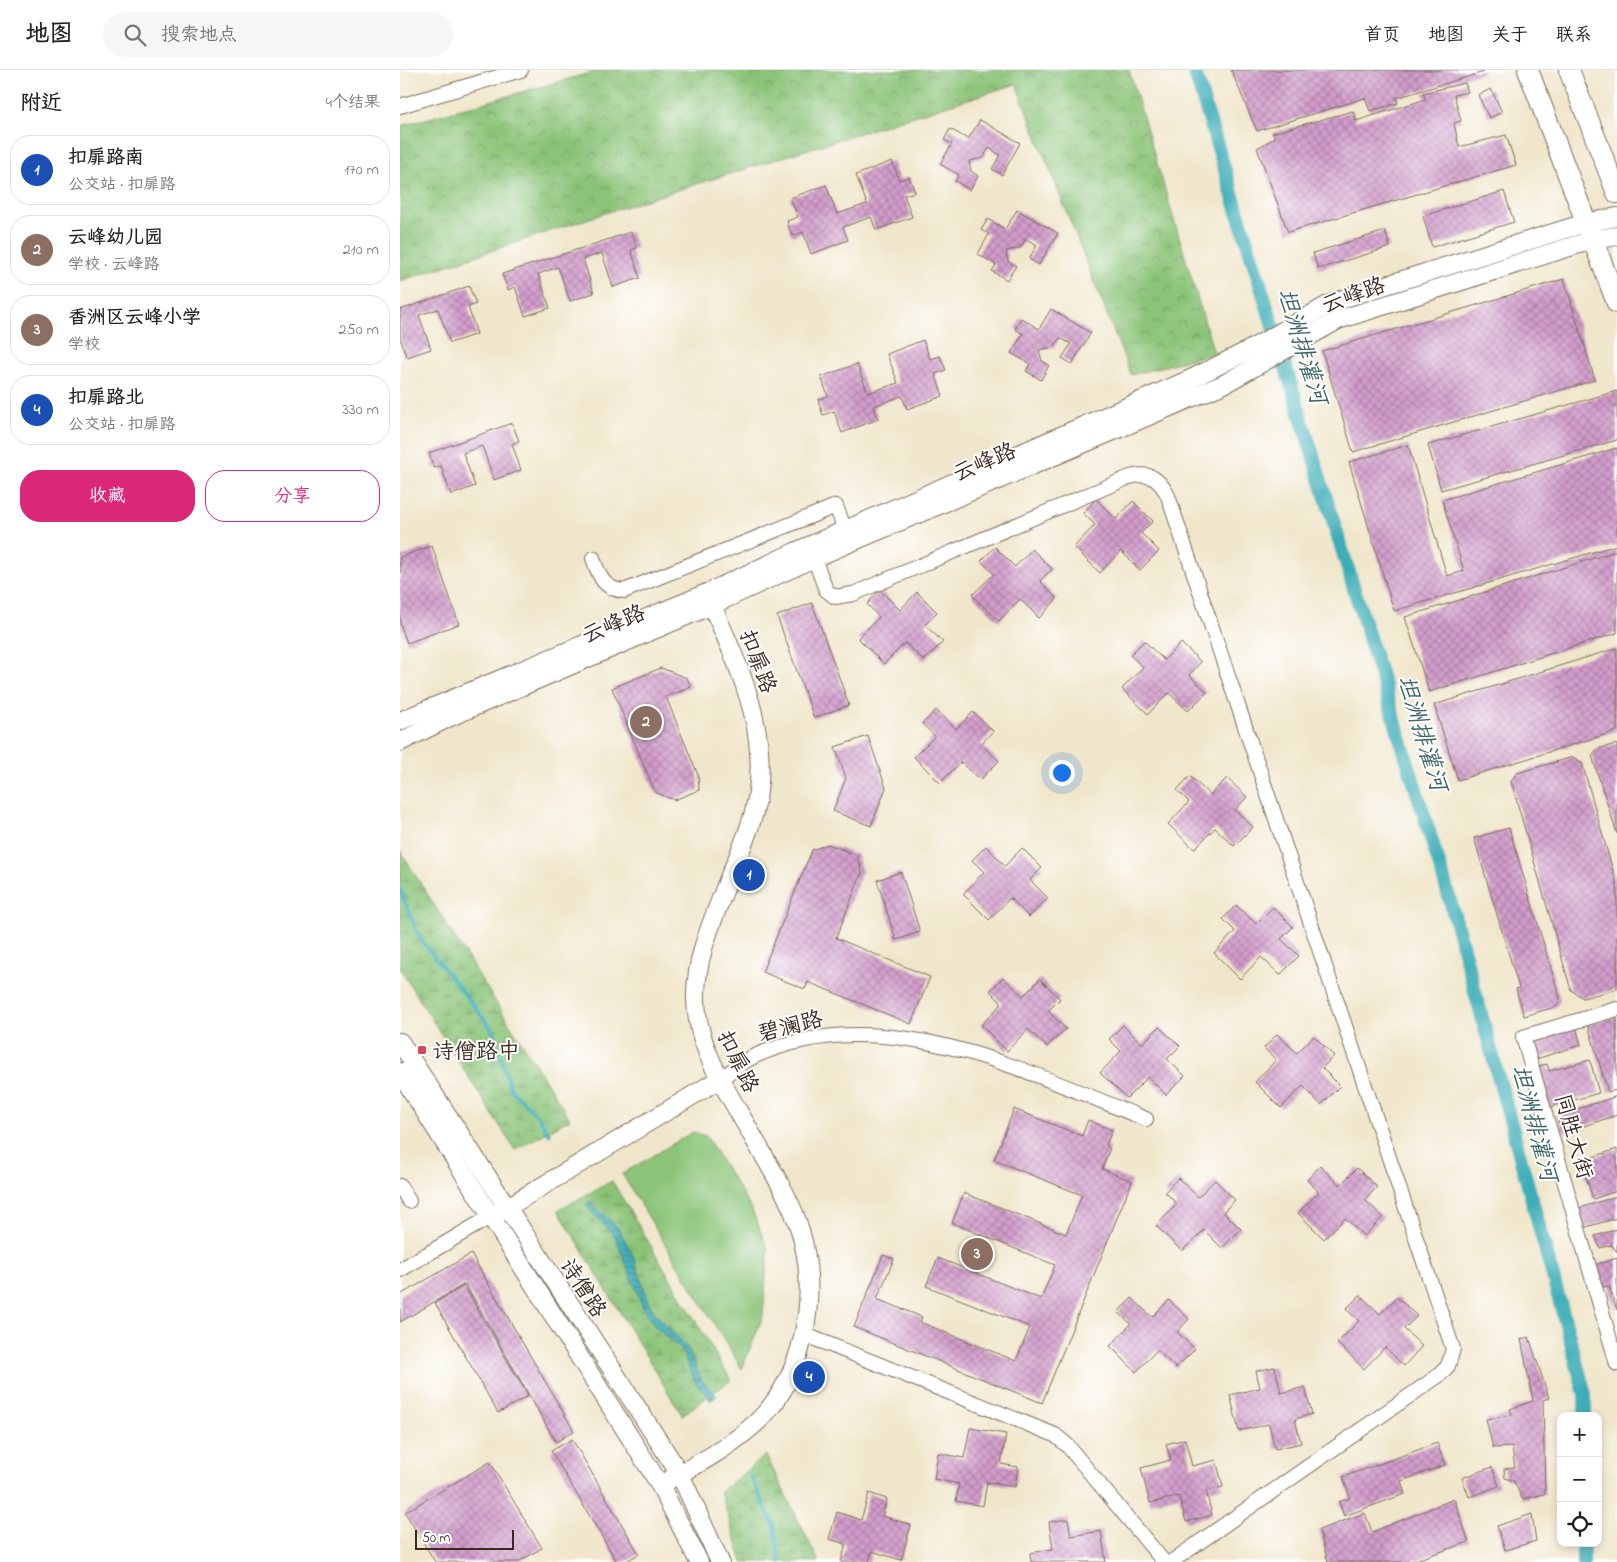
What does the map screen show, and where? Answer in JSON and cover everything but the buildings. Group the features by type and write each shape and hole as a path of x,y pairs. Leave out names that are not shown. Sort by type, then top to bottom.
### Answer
{"main road":[{"path":"1528,70 1588,232 1617,303"},
{"path":"1569,70 1617,193"}],"street":[{"path":"400,106 521,70"},
{"path":"1588,232 1617,217"},
{"path":"1588,232 1617,236"},
{"name":"云峰路","path":"400,742 710,599 845,530 1213,368 1328,305 1588,232"},
{"name":"云峰路","path":"400,721 814,558 1224,384 1338,320 1588,232"},
{"path":"814,558 826,590 835,597 842,596 853,594 1130,477 1147,475 1155,478 1161,483 1168,496 1452,1349 1448,1366 1438,1376 1171,1562"},
{"path":"595,565 602,583 613,590 632,590 836,506 845,530"},
{"name":"扣扉路","path":"660,1486 710,1458 751,1428 784,1386 793,1368 803,1334 809,1278 800,1229 783,1191 720,1079 700,1033 696,1000 697,972 705,939 753,815 761,761 759,736 752,703 710,599"},
{"name":"同胜大街","path":"1617,1009 1523,1037 1617,1364"},
{"name":"碧澜路","path":"400,1270 720,1079 755,1056 812,1038 846,1036 903,1038 967,1050 1146,1118"},
{"name":"诗僧路","path":"400,1042 680,1474 720,1562"},
{"name":"诗僧路","path":"400,1072 660,1486 699,1562"},
{"path":"400,1186 409,1202"},
{"path":"803,1334 1055,1435 1067,1445 1164,1562"}],"green space":[{"path":"601,70 1129,70 1214,353 1131,375 1016,84 611,211 400,281 400,126"},
{"path":"400,851 570,1119 515,1150 400,969"},
{"path":"693,1132 706,1136 751,1208 768,1249 763,1316 742,1369 622,1174"},
{"path":"612,1181 731,1380 682,1415 558,1210"},
{"path":"766,1455 819,1562 743,1562 720,1492"}],"water":[{"path":"591,1201 618,1228 633,1255 649,1303 656,1315 688,1348 701,1379 717,1395 710,1401 708,1395 696,1384 682,1350 656,1328 644,1310 615,1236 586,1206"}],"waterway":[{"name":"坦洲排灌河","path":"1194,70 1448,893 1585,1394 1585,1412"},
{"path":"400,889 419,937 492,1029 511,1090 539,1117 549,1134"},
{"path":"750,1476 774,1525 780,1562"},
{"name":"坦洲排灌河","path":"1583,1547 1583,1562"}],"place":[{"name":"云峰幼儿园","path":"646,722"},
{"name":"扣扉路南","path":"749,875"},
{"name":"诗僧路中","path":"422,1050"},
{"name":"香洲区云峰小学","path":"977,1254"},
{"name":"扣扉路北","path":"809,1377"}]}
